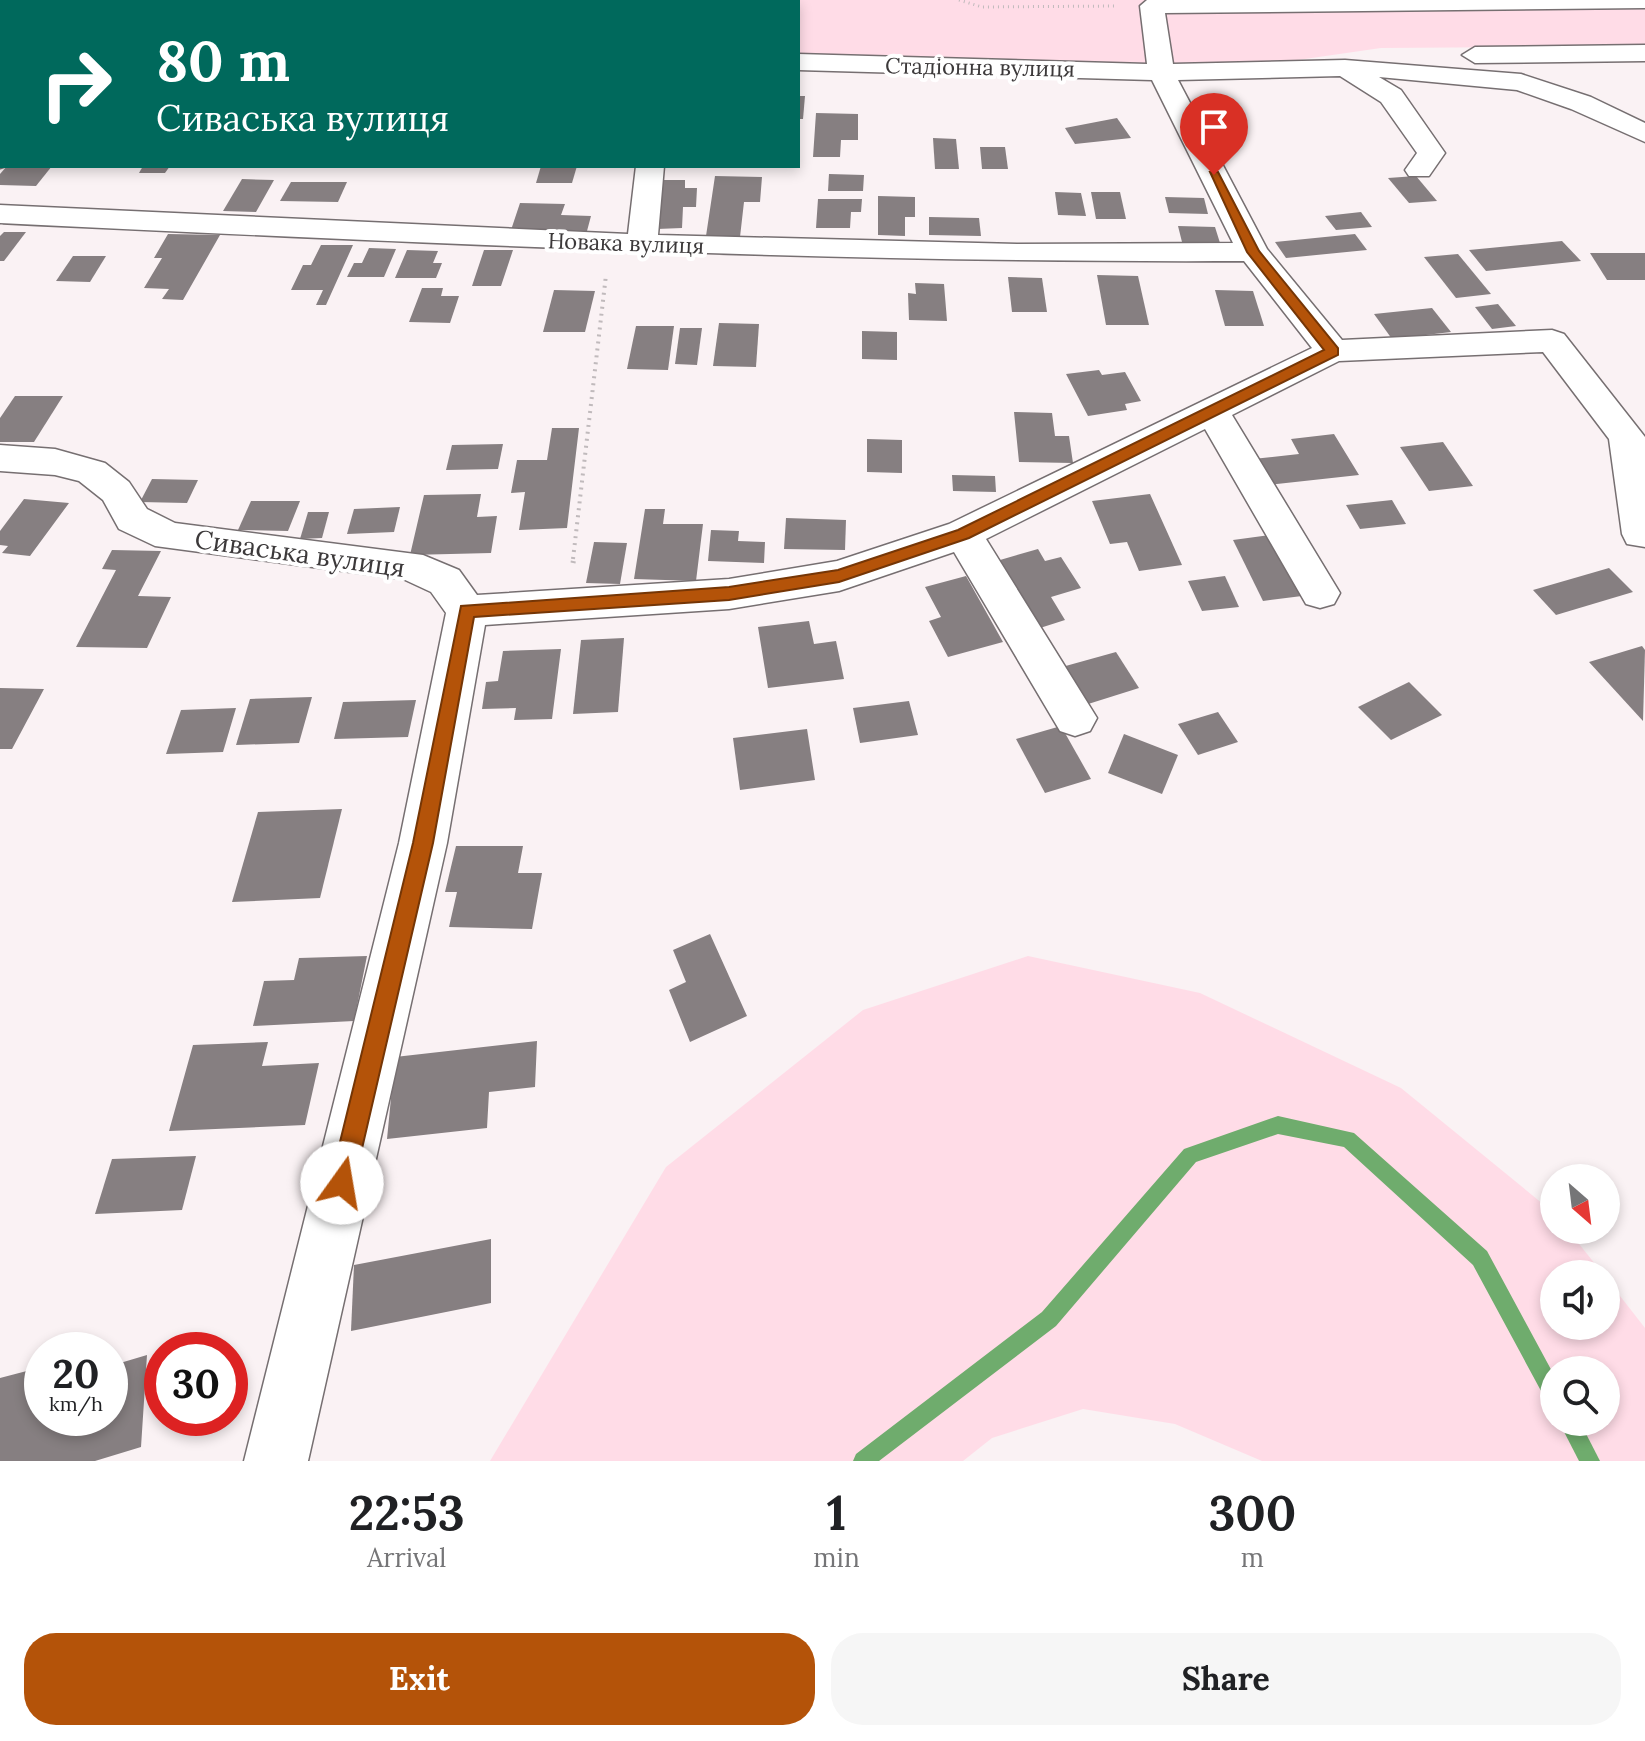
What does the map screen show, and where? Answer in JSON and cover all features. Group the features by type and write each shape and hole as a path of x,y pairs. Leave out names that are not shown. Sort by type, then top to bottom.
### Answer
{"street":[{"path":"1333,351 1253,252 1161,72 1152,6 1645,1"},
{"path":"1277,69 1389,55 1645,53"},
{"name":"Стадіонна вулиця","path":"800,62 1161,72 1277,69"},
{"path":"1345,68 1391,96 1431,153 1419,170"},
{"path":"1277,69 1416,71 1521,82 1581,103 1645,134"},
{"path":"642,244 650,168"},
{"name":"Новака вулиця","path":"0,214 642,244 986,252 1253,252"},
{"path":"276,1461 423,843 467,611 729,594 839,576 963,534 1333,351 1552,341 1627,437 1641,534"},
{"path":"1212,411 1320,593"},
{"name":"Сиваська вулиця","path":"0,458 55,462 92,472 116,491 133,519 169,536 409,565 445,581 467,611"},
{"path":"963,534 1075,718"}],"path":[{"path":"959,0 982,7 1152,6"},
{"path":"568,604 610,243"}],"shaded area":[{"path":"800,0 1645,0 1645,46 1381,48 1270,64 1155,66 800,56"},
{"path":"1028,956 1200,993 1401,1088 1540,1202 1540,1244 1579,1244 1592,1260 1540,1260 1540,1340 1620,1340 1620,1296 1645,1328 1645,1461 1262,1461 1175,1424 1083,1409 992,1438 963,1461 490,1461 666,1167 863,1010"}],"building":[{"path":"800,96 805,96 803,119 800,119"},
{"path":"816,113 858,114 858,140 841,140 840,157 813,157"},
{"path":"1117,118 1131,138 1075,144 1065,128"},
{"path":"933,138 956,139 959,169 935,169"},
{"path":"980,147 1005,147 1008,169 982,169"},
{"path":"5,168 50,168 36,186 0,185 0,174"},
{"path":"142,168 169,168 165,173 139,173"},
{"path":"540,168 576,168 572,183 536,183"},
{"path":"829,174 864,175 863,191 828,191"},
{"path":"715,176 762,177 760,202 744,202 740,237 706,236"},
{"path":"1416,176 1437,201 1409,203 1388,178"},
{"path":"242,179 274,180 256,212 223,211"},
{"path":"661,180 685,180 685,188 697,188 696,207 683,207 682,228 657,229"},
{"path":"291,182 347,182 338,202 280,201"},
{"path":"1055,192 1081,193 1086,216 1058,215"},
{"path":"1091,192 1120,192 1126,219 1096,219"},
{"path":"878,196 915,197 915,217 905,217 905,236 878,235"},
{"path":"1165,197 1204,198 1208,214 1169,213"},
{"path":"818,199 862,199 861,212 851,212 850,228 816,228"},
{"path":"520,203 565,204 561,215 591,216 587,231 511,230"},
{"path":"1361,212 1372,227 1336,230 1325,216"},
{"path":"929,217 979,218 981,236 929,235"},
{"path":"1178,226 1215,227 1220,243 1182,242"},
{"path":"4,232 26,232 4,261 0,261 0,236"},
{"path":"168,234 220,235 183,300 162,299 169,289 144,288 162,258 154,258"},
{"path":"1355,234 1367,250 1286,258 1275,242"},
{"path":"1562,241 1581,261 1486,271 1469,250"},
{"path":"321,245 353,245 326,305 316,305 323,290 291,290 303,265 311,265"},
{"path":"369,248 396,249 384,277 347,277 354,263 362,263"},
{"path":"407,250 438,251 433,263 442,263 436,278 395,278"},
{"path":"484,250 513,250 501,286 472,286"},
{"path":"1590,253 1645,253 1645,280 1607,280"},
{"path":"1458,254 1491,294 1456,298 1424,257"},
{"path":"73,256 106,256 90,282 56,281"},
{"path":"1097,275 1138,276 1149,325 1106,325"},
{"path":"1008,277 1042,278 1047,312 1012,312"},
{"path":"915,283 944,284 947,321 909,320 908,293 916,294"},
{"path":"422,288 443,288 441,296 459,296 450,323 409,322"},
{"path":"554,290 595,291 585,332 543,332"},
{"path":"1215,290 1253,291 1264,326 1225,326"},
{"path":"1498,304 1516,326 1492,329 1475,307"},
{"path":"1432,308 1451,332 1392,339 1374,314"},
{"path":"719,323 759,324 756,367 713,366"},
{"path":"636,326 674,326 668,370 627,369"},
{"path":"680,328 702,328 697,365 675,364"},
{"path":"862,331 897,332 897,360 862,359"},
{"path":"1099,370 1102,375 1125,372 1141,401 1125,404 1127,410 1088,416 1066,374"},
{"path":"15,396 63,396 34,442 0,442 0,418"},
{"path":"1014,412 1052,413 1055,436 1069,436 1073,463 1019,462"},
{"path":"552,428 579,428 567,528 519,530 525,492 511,493 517,460 547,460"},
{"path":"1334,434 1359,475 1268,485 1253,459 1299,454 1291,439"},
{"path":"867,439 902,440 902,473 867,472"},
{"path":"1443,442 1473,486 1429,491 1400,447"},
{"path":"503,444 498,469 446,470 452,445"},
{"path":"952,475 995,476 996,492 953,491"},
{"path":"152,479 198,480 187,503 140,502"},
{"path":"481,494 477,517 497,516 491,553 410,555 424,495"},
{"path":"1150,494 1182,565 1139,571 1127,542 1110,544 1092,501"},
{"path":"24,499 69,503 30,556 2,553 8,546 0,545 0,531"},
{"path":"1392,500 1406,524 1360,529 1346,505"},
{"path":"251,501 300,501 288,531 238,530"},
{"path":"400,507 394,532 347,534 354,509"},
{"path":"645,509 665,509 663,524 703,524 696,581 634,579"},
{"path":"308,512 329,512 322,538 300,539"},
{"path":"786,518 846,520 845,550 784,549"},
{"path":"711,530 739,531 738,541 765,542 764,563 708,561"},
{"path":"1270,535 1302,596 1263,601 1233,540"},
{"path":"594,542 627,543 620,584 586,583"},
{"path":"1038,549 1045,561 1061,557 1081,588 1051,597 1065,620 1040,628 1000,560"},
{"path":"112,550 161,551 138,596 171,597 147,648 76,647 116,570 102,569"},
{"path":"1609,568 1633,592 1556,615 1533,590"},
{"path":"966,576 1003,642 948,657 929,621 941,617 925,587"},
{"path":"1225,576 1239,607 1202,611 1188,581"},
{"path":"809,621 814,644 836,641 844,679 768,688 758,627"},
{"path":"624,638 618,712 573,714 581,640"},
{"path":"1642,646 1645,650 1643,721 1589,662"},
{"path":"561,649 552,719 514,720 516,708 482,709 486,682 498,681 503,651"},
{"path":"1116,652 1139,688 1085,705 1062,667"},
{"path":"1409,682 1442,715 1391,740 1358,707"},
{"path":"0,688 44,689 12,749 0,749"},
{"path":"312,697 299,743 236,745 250,699"},
{"path":"416,700 408,737 334,739 343,702"},
{"path":"909,701 918,735 860,743 853,708"},
{"path":"236,708 223,752 166,754 181,710"},
{"path":"1218,712 1238,742 1198,755 1178,724"},
{"path":"1061,726 1091,779 1045,793 1016,739"},
{"path":"807,729 815,780 740,790 733,738"},
{"path":"1124,734 1178,755 1162,794 1108,773"},
{"path":"342,809 320,898 232,902 258,812"},
{"path":"456,846 523,846 518,873 542,873 532,929 449,927 457,892 445,892"},
{"path":"710,934 747,1016 690,1042 669,990 686,982 673,950"},
{"path":"367,956 354,1021 253,1026 264,981 294,980 299,958"},
{"path":"537,1041 535,1087 489,1092 487,1128 387,1139 395,1057"},
{"path":"268,1042 262,1066 319,1063 305,1125 169,1131 193,1045"},
{"path":"196,1156 182,1210 95,1214 112,1159"},
{"path":"491,1239 491,1303 351,1331 354,1265"},
{"path":"144,1356 141,1447 95,1461 0,1461 0,1378 24,1372 24,1436 128,1436 128,1361"}],"waterway":[{"path":"863,1461 1049,1319 1190,1155 1278,1125 1348,1139 1480,1258 1540,1369"},
{"path":"1577,1436 1590,1461"}],"route":[{"path":"342,1183 423,843 467,611 729,594 839,576 963,534 1333,351 1253,252 1214,175"}]}
